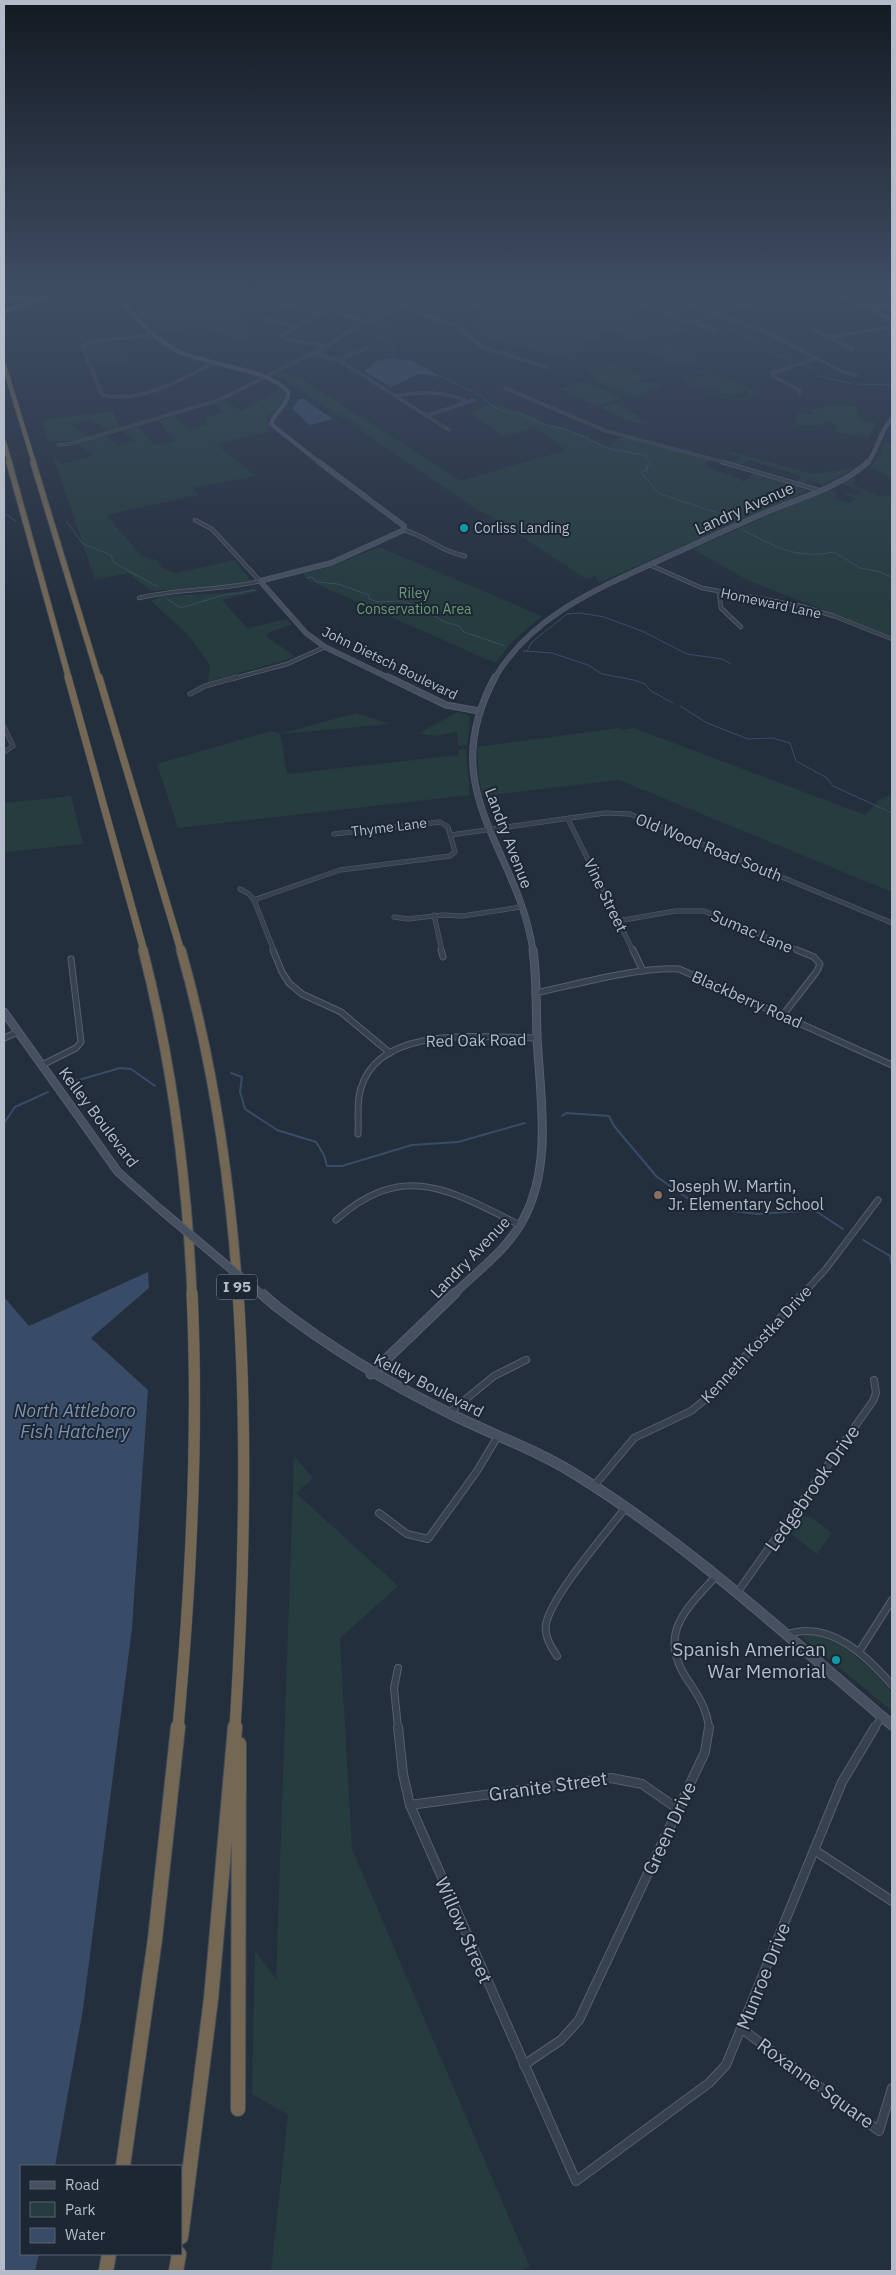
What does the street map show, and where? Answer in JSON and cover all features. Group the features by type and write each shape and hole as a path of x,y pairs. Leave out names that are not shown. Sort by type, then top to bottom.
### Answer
{"highway":[{"name":"I 95","path":"14,397 180,942 198,1011 211,1073 230,1197 242,1371 244,1502 240,1654 214,1977 182,2230"},
{"path":"4,442 153,987 176,1112 188,1224 194,1402 191,1538 186,1630 158,1917 123,2165"},
{"path":"238,2109 236,2024 240,1654"},
{"path":"106,2271 108,2255"},
{"path":"176,2271 179,2255"}],"street":[{"path":"109,397 124,397"},
{"path":"58,445 70,444 207,405 226,397"},
{"path":"287,397 287,402 273,415 271,424 274,428 399,521 404,526 404,530"},
{"path":"398,397 449,430"},
{"path":"460,397 469,402"},
{"path":"527,397 606,431 707,457 818,490"},
{"path":"426,416 474,400"},
{"name":"Landry Avenue","path":"372,1374 495,1254 520,1225 528,1210 537,1182 541,1160 541,1094 533,950 521,907 476,798 472,772 471,754 480,711 496,672 532,631 578,599 848,476 866,463 876,450 883,430 892,419"},
{"path":"194,520 212,529 260,582"},
{"path":"139,598 152,594 236,587 260,582 331,563 404,530 415,533 451,554 465,556"},
{"name":"Homeward Lane","path":"650,565 692,584 718,592 801,606 834,616 892,639"},
{"name":"John Dietsch Boulevard","path":"260,582 306,633 325,647 446,705 462,710 480,711"},
{"path":"718,592 717,600 721,608 742,626"},
{"path":"190,694 205,686 287,664 325,647"},
{"path":"4,727 13,746 10,750 4,752"},
{"name":"Old Wood Road South","path":"451,835 605,813 630,814 892,923"},
{"name":"Vine Street","path":"568,819 643,971"},
{"name":"Thyme Lane","path":"334,834 436,822 444,823 451,835"},
{"path":"254,900 340,870 454,854 451,835"},
{"path":"240,889 249,894 254,900 282,972 289,983 302,994 341,1012 390,1053"},
{"path":"394,917 408,919 434,915 462,916 521,907"},
{"name":"Sumac Lane","path":"618,921 676,911 704,911 814,957 820,964 817,971 783,1015"},
{"path":"434,915 443,957"},
{"path":"42,1065 76,1048 82,1042 70,959"},
{"name":"Blackberry Road","path":"535,993 643,971 662,968 679,969 692,973 892,1065"},
{"name":"Kelley Boulevard","path":"4,1012 74,1114 118,1172 312,1335 372,1374 498,1436 540,1453 626,1507 690,1554 892,1725"},
{"path":"4,1038 18,1032"},
{"name":"Red Oak Road","path":"358,1134 359,1101 362,1085 374,1065 390,1053 408,1044 436,1038 537,1038"},
{"path":"336,1220 357,1202 373,1194 390,1189 423,1187 437,1188 464,1197 520,1225"},
{"name":"Kenneth Kostka Drive","path":"594,1486 634,1438 691,1411 707,1398 830,1265 878,1200"},
{"path":"450,1413 479,1385 495,1374 526,1360"},
{"name":"Ledgebrook Drive","path":"737,1593 873,1400 876,1393 874,1380"},
{"path":"380,1513 400,1532 416,1538 428,1539 477,1471 498,1436"},
{"path":"557,1656 547,1641 546,1623 558,1601 626,1507"},
{"name":"Green Drive","path":"524,2065 560,2042 573,2029 705,1752 711,1729 704,1705 688,1681 676,1657 673,1648 674,1632 680,1621 716,1576"},
{"path":"859,1652 892,1600"},
{"path":"786,1635 792,1631 805,1629 839,1639 859,1652 892,1685"},
{"name":"Willow Street","path":"398,1668 394,1680 394,1688 403,1774 410,1805 576,2181"},
{"name":"Munroe Drive","path":"576,2181 718,2075 726,2065 842,1782 882,1716"},
{"name":"Granite Street","path":"410,1805 598,1778 618,1777 637,1781 655,1790 678,1809"},
{"path":"814,1850 892,1901"},
{"name":"Roxanne Square","path":"742,2029 879,2130 892,2088"}],"green space":[{"path":"265,397 284,397 283,401 267,418 271,431 215,444 256,476 193,488 198,495 106,515 142,556 157,560 163,569 177,573 234,560 251,581 224,586 152,591 128,573 95,580 53,456 62,464 94,456 77,444 104,436 119,445 136,441 122,431 138,427 155,446 175,441 158,421 174,416 189,431 209,424 204,418 223,412 215,404 224,400 241,411"},
{"path":"311,397 330,397 461,481 566,450 535,427 503,437 469,412 497,404 535,417 537,420 592,437 589,438 609,447 622,437 708,460 706,467 741,479 742,482 755,473 807,491 599,583 595,576 586,579 487,514 479,511 359,429 362,428 347,418 343,418"},
{"path":"578,397 621,398 597,406"},
{"path":"720,397 737,399 749,397 736,400"},
{"path":"614,404 639,416 635,418 650,422 645,425 627,420 601,408"},
{"path":"826,405 858,407 857,419 864,422 876,422 869,437 832,432 838,427 827,421 819,425 795,425 798,413 814,414 809,411 827,407"},
{"path":"113,411 120,428 109,431 91,419 72,425 89,437 73,441 48,441 42,420"},
{"path":"884,443 892,444 892,479 870,467 880,457"},
{"path":"731,452 813,474 856,467 823,485 809,480 804,484 796,482 801,476 749,460 739,466 733,463 741,457 729,454"},
{"path":"852,477 856,480 851,484 879,496 892,495 892,636 749,581 693,549 828,489 836,492 836,498 849,503 856,499 844,494 850,493 855,495 863,492 841,483"},
{"name":"Riley Conservation Area","path":"379,547 542,616 514,640 495,663 308,580 303,574 335,565"},
{"path":"254,588 258,591 222,600 247,628 287,619 292,624 268,633 267,637 296,657 208,682 210,665 188,635 151,601 162,596 227,593"},
{"path":"458,712 470,718 467,745 458,746 457,732 436,736 419,733"},
{"path":"356,713 391,724 280,734"},
{"path":"618,728 622,730 634,728 865,815 879,800 892,794 892,892 619,780 483,796 479,778 477,747"},
{"path":"271,731 280,734 287,774 459,755 459,749 466,749 470,795 178,828 157,764"},
{"path":"71,796 83,844 4,852 4,803"},
{"path":"294,1456 313,1478 296,1493 398,1586 340,1638 352,1849 530,2267 519,2271 271,2271 288,2115 252,2094 255,1951 276,1979"},
{"path":"802,1517 811,1517 832,1533 817,1554 790,1533"},
{"path":"806,1633 818,1635 842,1647 876,1674 892,1693 892,1711 802,1637"}],"water":[{"path":"299,399 304,399 333,419 310,425 292,409"},
{"name":"North Attleboro Fish Hatchery","path":"148,1272 149,1288 91,1338 148,1390 132,1628 83,2009 55,2165 20,2165 20,2255 39,2255 35,2271 4,2271 4,1297 29,1326"}],"waterway":[{"path":"483,397 494,407 511,414 521,414 545,425 566,429 610,449 645,455 651,463 647,466 647,470 641,473 660,494 715,512 717,519 730,524"},
{"path":"4,513 16,521"},
{"path":"67,522 83,544 111,555 113,562 158,587"},
{"path":"741,529 786,550 808,554 834,552 860,568 877,571 892,577"},
{"path":"308,578 312,577 317,582 338,584 369,595 369,599 378,602 400,601 412,604 445,622 459,626 464,632 505,646"},
{"path":"167,599 181,608 220,596 256,590"},
{"path":"527,651 532,642 567,614 580,613 604,617 642,631 687,654 722,659 731,664"},
{"path":"523,651 552,653 588,665 602,674 634,680 645,684 651,691 673,703"},
{"path":"680,706 707,723 748,739 772,738 790,743 796,761 827,778 833,786 892,813"},
{"path":"72,1082 120,1068 131,1069 155,1086"},
{"path":"231,1073 242,1077 240,1092 245,1109 277,1130 316,1142 324,1155 327,1166 342,1166 412,1145 458,1142 525,1123"},
{"path":"4,1123 15,1107 48,1092"},
{"path":"562,1116 566,1113 609,1116 614,1126 657,1177 689,1199 716,1209 758,1214 814,1210 843,1229"},
{"path":"863,1240 890,1256 892,1266"}],"place":[{"name":"Corliss Landing","path":"464,528"},
{"name":"Joseph W. Martin, Jr. Elementary School","path":"658,1195"},
{"name":"Spanish American War Memorial","path":"836,1660"}]}
